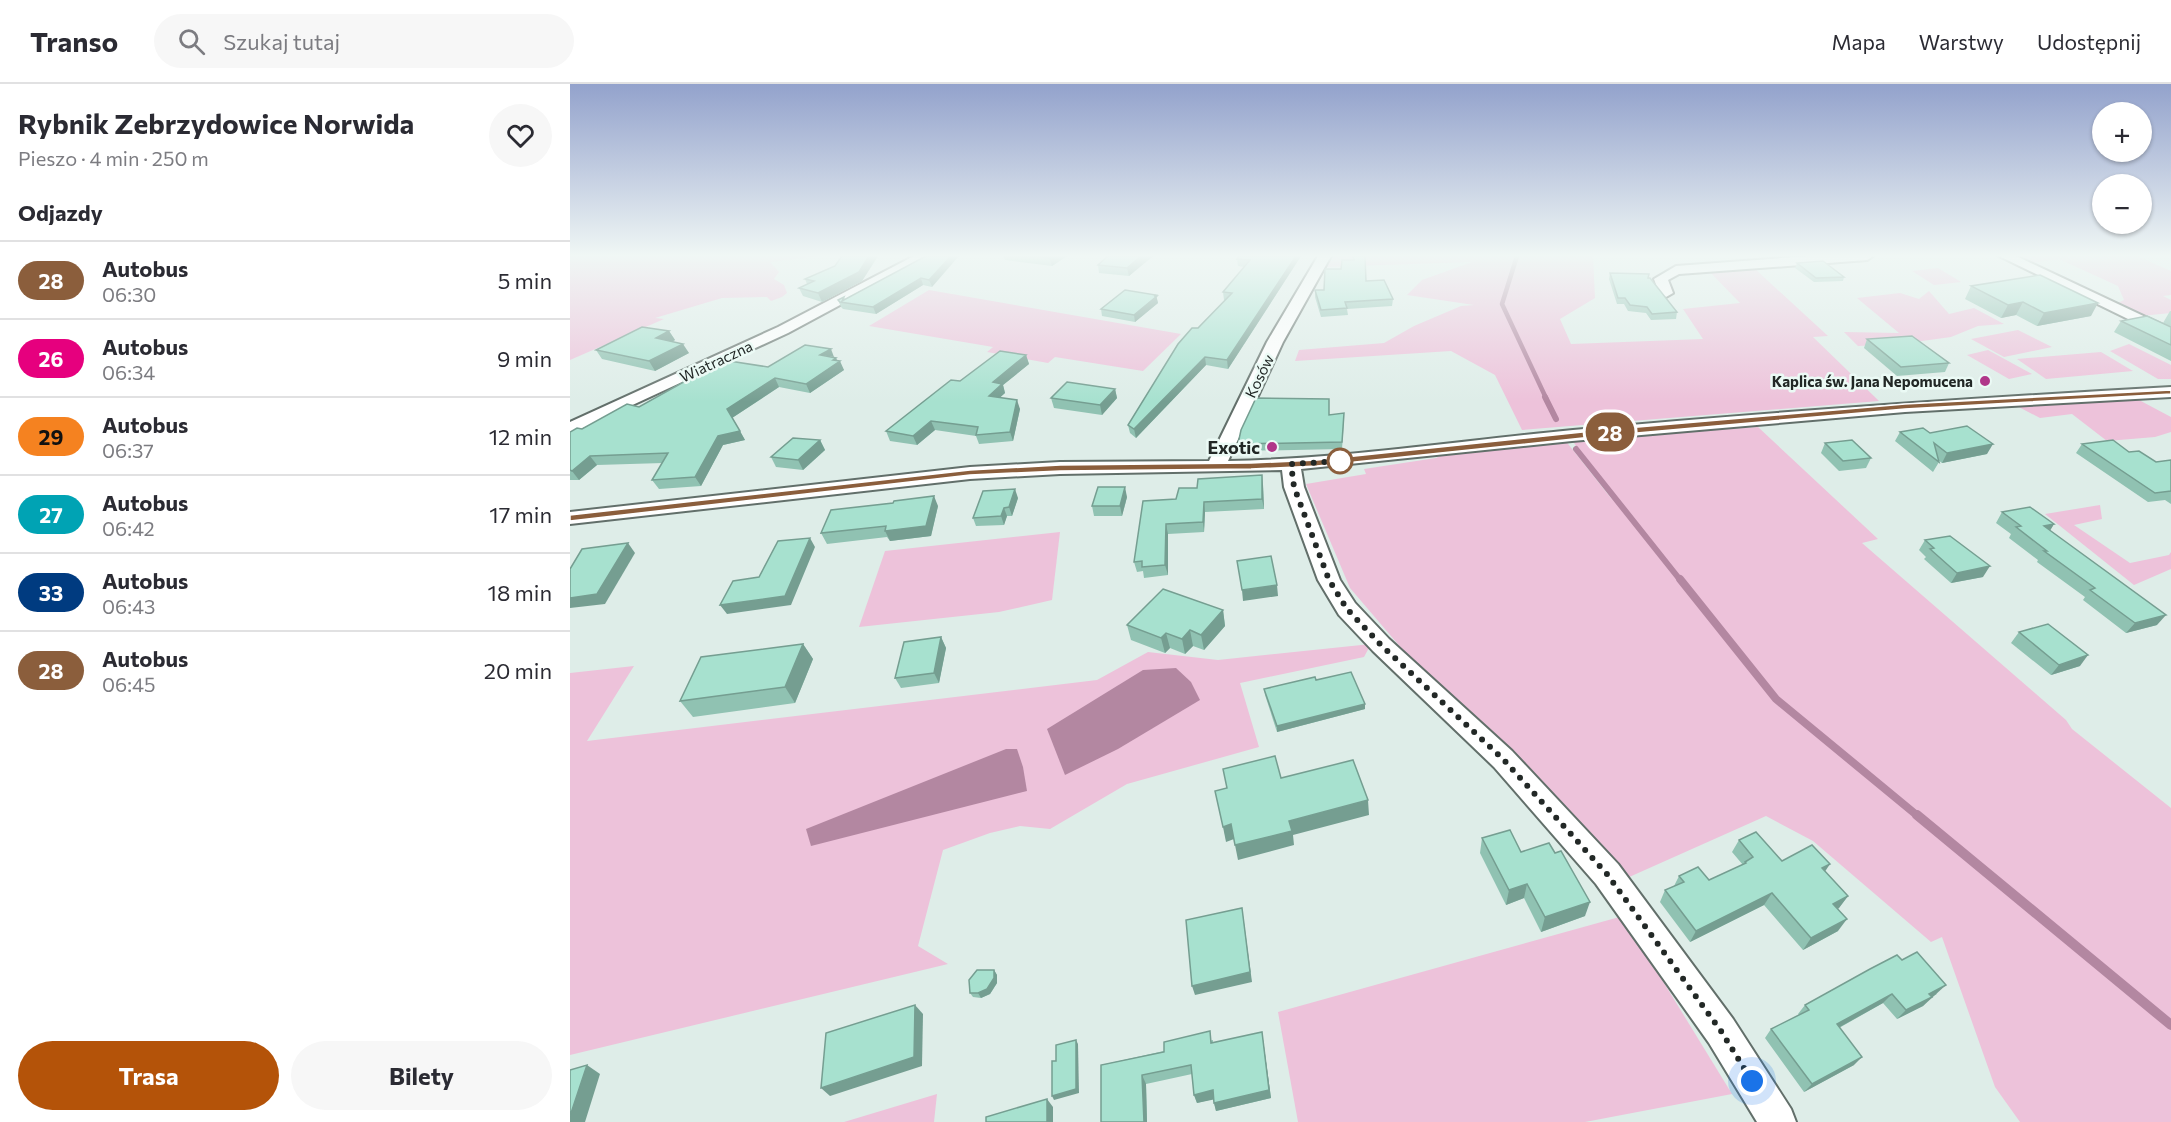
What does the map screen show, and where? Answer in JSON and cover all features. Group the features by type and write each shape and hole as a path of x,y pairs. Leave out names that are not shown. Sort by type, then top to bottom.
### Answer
{"street":[{"name":"Wiatraczna","path":"570,429 783,330 832,304"},
{"name":"Kosów","path":"1216,466 1275,342 1297,304"},
{"path":"2108,304 2171,334"},
{"path":"570,518 970,472 1291,464 1592,434 1905,407 2171,392"},
{"path":"1291,464 1294,487 1329,580 1347,609 1381,645 1503,759 1607,874 1721,1031 1778,1122"}],"shaded area":[{"path":"570,304 700,304 655,318 664,319 570,360"},
{"path":"905,304 1012,304 1181,334 1143,371 1055,357 1048,363 987,352 993,347 869,326"},
{"path":"1470,304 1584,304 1560,319 1571,344 1703,339 1683,309 1726,304 1794,304 1828,336 1813,337 1879,401 1522,430 1495,375 1451,351 1295,361 1299,350 1384,343 1414,326 1461,306 1474,305"},
{"path":"1865,304 1941,304 1949,314 1974,308 2004,324 1978,326 1951,337 1900,344 1858,346 1844,332 1899,333"},
{"path":"2117,304 2171,304 2171,313 2140,316"},
{"path":"2018,330 2052,347 2004,357 1971,339"},
{"path":"2129,344 2171,365 2171,379 2158,379 2110,351"},
{"path":"1988,350 2032,374 2009,379 1967,355"},
{"path":"2101,352 2133,371 2046,379 2017,359"},
{"path":"2139,400 2171,417 2171,432 2155,437 2107,441 2072,414 2040,418 2015,405"},
{"path":"1758,427 1878,539 1862,543 2066,720 2072,729 2171,808 2171,1122 2020,1122 1995,1087 1942,937 1931,942 1813,841 1766,816 1627,878 1569,811 1414,663 1350,588 1306,484 1366,474 1364,469 1436,458 1444,454 1565,440 1614,502 1572,440"},
{"path":"2100,505 2102,519 2074,525 2130,563 2169,555 2171,552 2171,569 2134,585 2045,514"},
{"path":"1060,532 1052,600 999,612 859,627 885,551"},
{"path":"1371,644 1364,657 1240,683 1259,747 1127,784 1050,829 1020,826 990,833 943,850 918,946 948,964 570,1055 570,673 634,666 587,741 1097,680 1148,652 1218,660"},
{"path":"1176,668 1191,682 1200,700 1118,749 1065,775 1047,729 1143,670"},
{"path":"1006,749 1017,749 1027,791 811,846 806,829"},
{"path":"1623,916 1732,1094 1585,1122 1298,1122 1278,1012"},
{"path":"937,1094 934,1122 844,1122"}],"building":[{"path":"856,304 877,304 873,307"},
{"path":"1107,304 1147,304 1134,315 1101,309"},
{"path":"1221,304 1264,304 1227,360 1205,357 1134,429 1128,425 1178,344 1192,328 1198,328"},
{"path":"1319,304 1346,304 1347,308 1321,310"},
{"path":"1671,304 1677,312 1652,314 1647,307 1630,305"},
{"path":"2028,304 2090,304 2044,313"},
{"path":"2147,316 2171,327 2171,345 2121,321"},
{"path":"642,327 669,331 656,338 683,344 649,361 596,350"},
{"path":"1912,336 1949,363 1901,367 1867,339"},
{"path":"805,345 831,349 820,355 840,361 806,384 775,378 727,409 740,431 718,436 695,477 652,480 668,453 590,456 572,471 570,470 570,432 577,428 582,429 627,404 639,407 723,360 768,367"},
{"path":"1000,351 1026,355 993,382 1002,384 989,396 1017,400 1010,432 976,435 978,427 931,421 913,436 886,431 951,380 960,381"},
{"path":"1067,382 1115,389 1100,405 1051,398"},
{"path":"1256,398 1329,399 1329,415 1344,413 1342,442 1238,444 1241,430"},
{"path":"1967,426 1993,444 1947,453 1934,443 1939,462 1900,432 1923,428 1930,433"},
{"path":"793,438 820,440 798,460 771,457"},
{"path":"1852,440 1871,458 1843,461 1825,443"},
{"path":"2113,440 2129,452 2139,451 2156,462 2171,460 2171,491 2155,493 2082,444"},
{"path":"1262,475 1262,499 1204,502 1203,522 1166,524 1165,565 1142,567 1142,561 1134,562 1143,501 1176,499 1179,488 1197,488 1198,479"},
{"path":"1098,487 1125,487 1120,506 1092,506"},
{"path":"1015,489 1009,507 1004,508 1001,516 973,518 983,491"},
{"path":"934,496 926,526 885,531 886,526 821,533 831,510"},
{"path":"2030,507 2054,524 2044,526 2166,615 2135,623 2090,590 2095,588 2044,551 2047,551 2016,527 2021,526 2002,512"},
{"path":"1950,536 1990,566 1957,573 1930,549 1934,548 1925,540"},
{"path":"810,538 785,596 720,605 733,581 759,577 778,541"},
{"path":"628,543 597,594 570,598 570,569 582,549"},
{"path":"1271,556 1277,585 1242,590 1237,561"},
{"path":"1163,589 1223,610 1201,635 1190,630 1182,639 1166,633 1161,638 1127,625"},
{"path":"2048,624 2088,655 2059,665 2019,632"},
{"path":"941,637 934,673 895,678 904,642"},
{"path":"803,644 785,687 680,701 701,657"},
{"path":"1351,672 1365,704 1277,726 1264,689 1315,677 1316,680"},
{"path":"1275,756 1281,778 1353,760 1368,800 1289,821 1292,831 1235,845 1231,824 1223,827 1215,791 1227,788 1223,769"},
{"path":"1510,830 1521,852 1549,843 1555,853 1561,851 1590,902 1545,917 1527,884 1509,890 1482,838"},
{"path":"1756,832 1782,861 1812,845 1830,864 1822,868 1848,896 1833,904 1847,919 1811,938 1772,893 1696,931 1665,890 1684,882 1679,876 1698,867 1709,880 1746,863 1753,857 1739,840"},
{"path":"1242,908 1250,972 1192,986 1186,920"},
{"path":"1917,952 1946,985 1929,994 1932,997 1906,1010 1892,994 1837,1024 1862,1057 1812,1084 1771,1029 1809,1010 1805,1005 1870,969 1897,955 1902,960"},
{"path":"977,970 994,970 994,978 987,989 978,993 970,993 969,980"},
{"path":"915,1005 914,1057 821,1088 826,1033"},
{"path":"1210,1031 1211,1043 1262,1032 1269,1090 1214,1103 1213,1090 1194,1095 1191,1065 1142,1075 1144,1122 1101,1122 1101,1065 1164,1052 1164,1042"},
{"path":"1076,1040 1076,1089 1052,1096 1052,1061 1056,1061 1056,1045"},
{"path":"587,1065 570,1116 570,1070"},
{"path":"1047,1099 1047,1122 986,1122 986,1117"}],"waterway":[{"path":"1502,304 1546,398"},
{"path":"1545,397 1556,419"},
{"path":"1576,449 1681,581"},
{"path":"1680,579 1776,699 1919,817"},
{"path":"1917,815 2171,1025"}],"bus line":[{"name":"28","path":"570,518 970,472 1317,463 1592,434 1905,407 2014,399 2171,392"}],"place":[{"name":"Kaplica św. Jana Nepomucena","path":"1985,381"},
{"name":"Exotic","path":"1272,447"}],"route":[{"path":"1340,461 1343,461 1291,464 1294,487 1329,580 1347,609 1381,645 1503,759 1607,874 1721,1031 1752,1081"}]}
